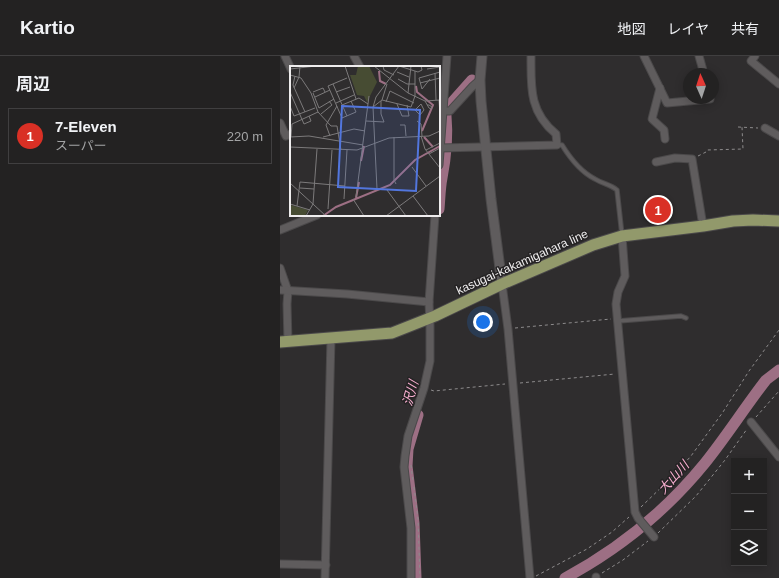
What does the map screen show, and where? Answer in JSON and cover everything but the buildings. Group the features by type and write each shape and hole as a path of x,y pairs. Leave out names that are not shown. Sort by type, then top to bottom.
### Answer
{"main road":[{"name":"kasugai-kakamigahara line","path":"284,342 392,333 432,317 502,284 593,245 622,236 733,221 779,221"}],"street":[{"path":"285,56 290,67"},
{"path":"354,56 359,66"},
{"path":"447,56 440,148 557,145 556,134 549,128 538,113 532,96 531,56"},
{"path":"482,56 480,80 485,147 508,329 531,578"},
{"path":"644,56 667,103 683,102"},
{"path":"699,56 702,68"},
{"path":"755,56 751,61 779,84"},
{"path":"443,111 450,111 480,80"},
{"path":"660,88 652,119 664,130 665,139"},
{"path":"280,123 286,136 290,134"},
{"path":"764,128 779,136"},
{"path":"656,162 675,158 692,159 703,226"},
{"path":"280,230 315,216"},
{"path":"411,578 411,528 404,467 408,436 424,388 430,361 430,325 432,317 429,302 435,216"},
{"path":"622,236 625,276 618,292 616,304 622,374 637,515 654,537"},
{"path":"280,268 288,291 284,342"},
{"path":"280,290 347,294 429,302"},
{"path":"325,578 331,338"},
{"path":"751,422 779,457"},
{"path":"280,564 326,566"}],"lane":[{"path":"557,145 562,145 569,156 583,171 594,179 612,186 617,190 622,236"},
{"path":"618,319 681,316 686,318"}],"path":[{"path":"738,127 764,128"},
{"path":"692,159 706,152 707,150 743,149 742,127"},
{"path":"508,329 618,319"},
{"path":"531,578 587,549 637,515 691,456 779,330"},
{"path":"429,390 434,391 622,374"},
{"path":"596,578 654,537 696,496 725,460 751,422 779,391"},
{"path":"411,461 418,519 420,578"}],"waterway":[{"name":"沢川","path":"448,107 472,80"},
{"name":"沢川","path":"440,198 445,162 447,132 446,116"},
{"name":"大山川","path":"565,578 585,567 623,542 658,513 690,481 713,453 766,380 779,370"},
{"name":"沢川","path":"416,578 414,523 407,466 408,449 418,415"}],"place":[{"name":"7-Eleven","path":"658,210"}]}
